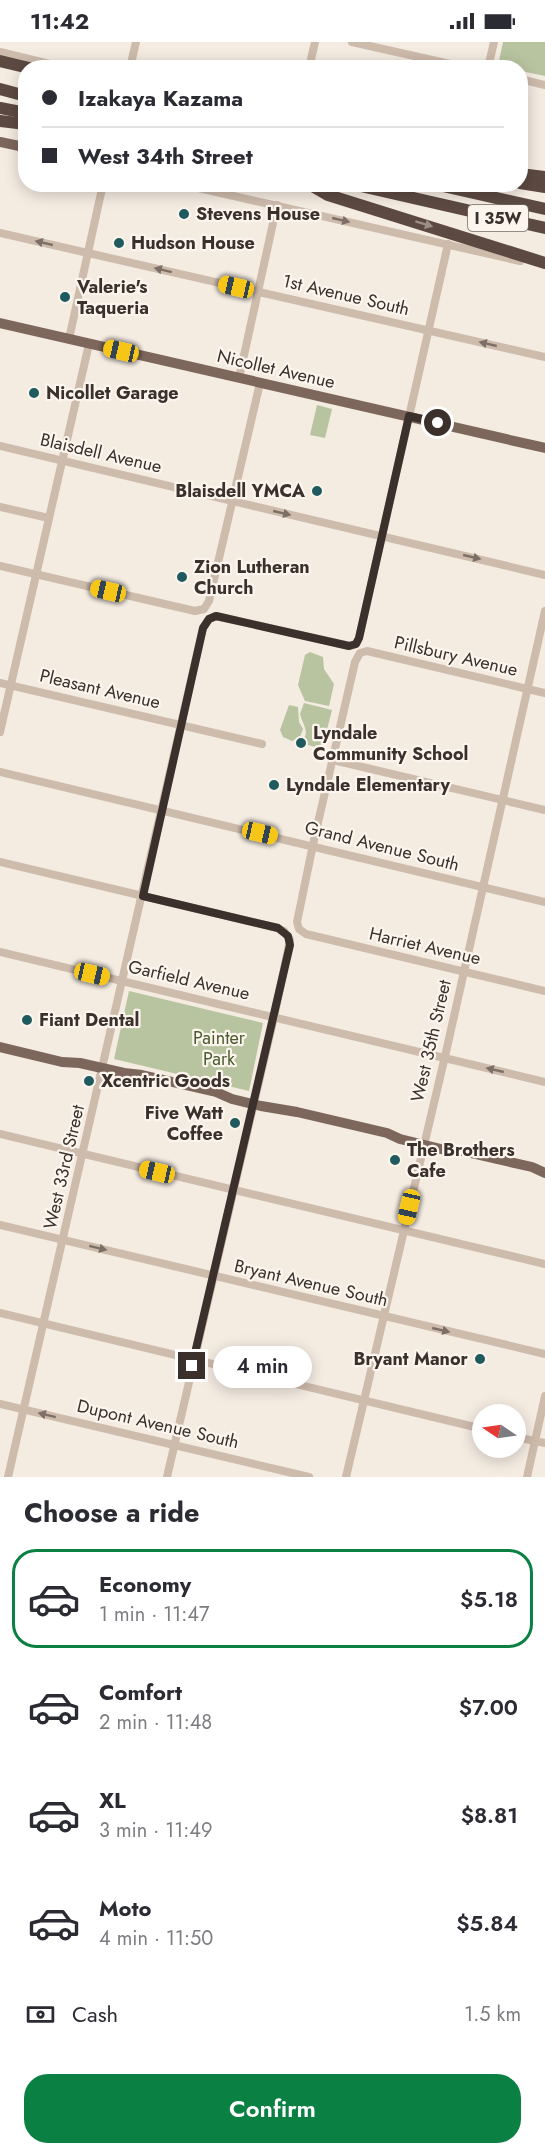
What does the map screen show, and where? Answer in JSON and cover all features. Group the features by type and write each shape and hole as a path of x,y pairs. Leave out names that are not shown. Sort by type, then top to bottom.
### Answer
{"highway":[{"path":"0,61 18,65"},
{"path":"0,89 18,94"},
{"path":"0,101 18,104"},
{"path":"0,108 18,111"},
{"path":"0,121 18,123"},
{"path":"528,175 545,176"},
{"path":"528,184 545,187"},
{"path":"323,192 545,265"},
{"name":"I 35W","path":"387,192 545,228"},
{"name":"I 35W","path":"470,192 545,209"}],"main road":[{"path":"0,142 18,146"},
{"name":"Nicollet Avenue","path":"0,323 545,448"},
{"path":"0,1041 65,1056 80,1063"},
{"path":"0,1047 65,1063 80,1063 216,1092 254,1105 297,1112 387,1133 458,1156 531,1174 545,1174"}],"street":[{"path":"132,60 136,42"},
{"path":"311,60 315,42"},
{"path":"352,42 432,60"},
{"path":"490,60 494,42"},
{"path":"0,52 33,60"},
{"path":"528,81 545,85"},
{"path":"528,171 545,176"},
{"path":"69,339 101,192"},
{"path":"218,192 545,265"},
{"path":"238,378 277,205"},
{"name":"1st Avenue South","path":"0,233 545,357"},
{"path":"382,537 448,244"},
{"path":"0,732 89,344"},
{"path":"0,566 195,611 204,609 209,601 260,383"},
{"name":"Blaisdell Avenue","path":"0,446 545,575"},
{"path":"0,507 49,518"},
{"name":"West 33rd Street","path":"8,1477 203,628 209,619 216,616 349,646 356,644 382,537"},
{"name":"West 35th Street","path":"346,1477 545,611"},
{"name":"Pillsbury Avenue","path":"333,760 355,662 360,653 367,651 545,693"},
{"name":"Pleasant Avenue","path":"0,683 262,744"},
{"path":"313,845 333,760 545,810"},
{"name":"Grand Avenue South","path":"0,772 545,902"},
{"name":"Harriet Avenue","path":"313,845 298,915 299,928 306,934 545,991"},
{"path":"0,862 278,928 288,936 290,945 274,1017 167,1477"},
{"name":"Garfield Avenue","path":"0,952 545,1082"},
{"path":"0,1134 545,1264"},
{"name":"Bryant Avenue South","path":"0,1225 545,1354"},
{"path":"0,1313 472,1426"},
{"path":"527,1477 545,1396"},
{"name":"Dupont Avenue South","path":"0,1404 309,1477"},
{"path":"526,1439 545,1443"}],"green space":[{"path":"503,42 545,42 545,76 528,72 528,60 499,60"},
{"path":"317,405 332,409 325,438 310,435"},
{"path":"310,652 323,657 324,669 334,684 329,706 305,701 298,685 305,655"},
{"path":"304,703 332,710 322,749 301,743 306,732 300,714"},
{"path":"289,705 298,707 299,722 303,729 300,737 292,741 283,737 280,730"},
{"name":"Painter Park","path":"129,991 263,1023 249,1091 114,1059"}],"place":[{"name":"Stevens House","path":"184,214"},
{"name":"Hudson House","path":"119,243"},
{"name":"Valerie's Taqueria","path":"65,297"},
{"name":"Nicollet Garage","path":"34,393"},
{"name":"Blaisdell YMCA","path":"317,491"},
{"name":"Zion Lutheran Church","path":"182,577"},
{"name":"Lyndale Community School","path":"301,743"},
{"name":"Lyndale Elementary","path":"274,785"},
{"name":"Fiant Dental","path":"27,1020"},
{"name":"Xcentric Goods","path":"89,1081"},
{"name":"Five Watt Coffee","path":"235,1123"},
{"name":"The Brothers Cafe","path":"395,1160"},
{"name":"Bryant Manor","path":"480,1359"}],"route":[{"path":"192,1366 290,945 288,936 278,928 143,896 203,628 209,619 216,616 349,646 356,644 409,416 438,423"}]}
